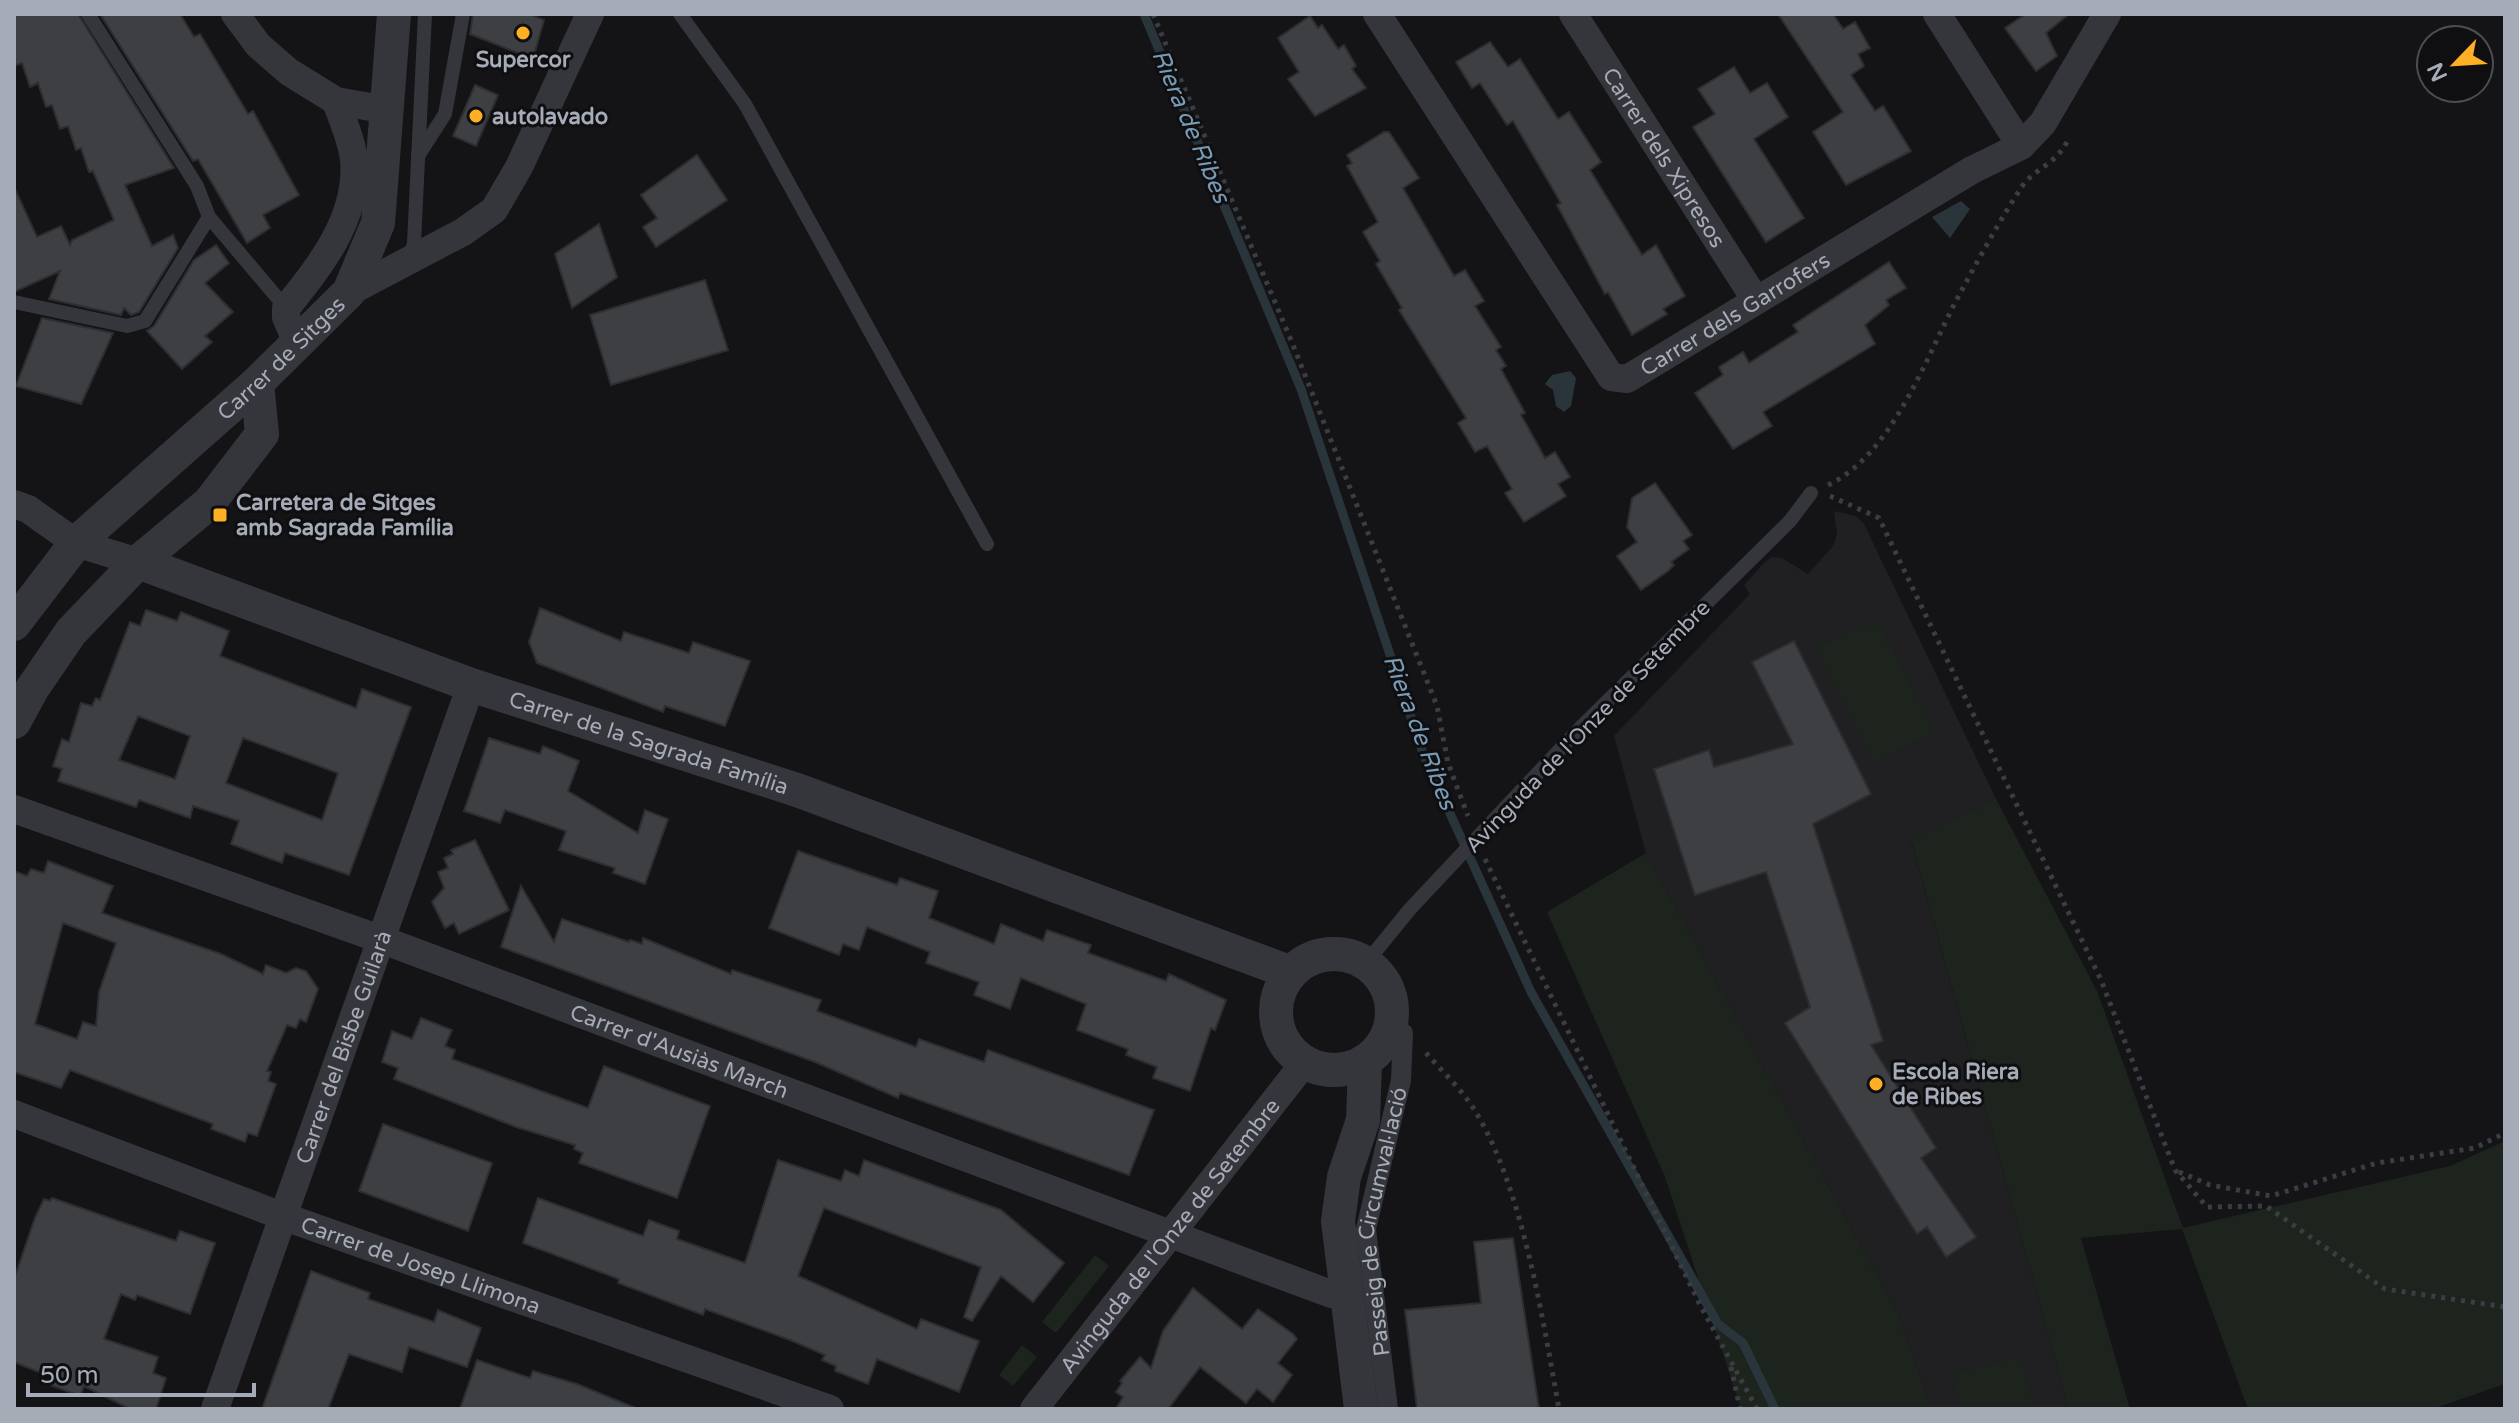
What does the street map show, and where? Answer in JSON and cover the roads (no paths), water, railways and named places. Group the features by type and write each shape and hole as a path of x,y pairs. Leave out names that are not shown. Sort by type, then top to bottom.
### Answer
{"street":[{"name":"Carrer de Sitges","path":"14,624 76,543 257,383 349,292 378,223 394,14"},
{"path":"349,292 463,232 494,210 519,167 590,14"},
{"name":"Carrer dels Garrofers","path":"1377,14 1611,377 1627,379 1972,170 2021,146"},
{"name":"Carrer dels Xipresos","path":"1573,14 1755,299"},
{"path":"1937,14 2021,146 2043,123 2107,14"},
{"path":"244,21 289,72 336,101 388,110"},
{"path":"297,343 286,317 286,308 324,262 349,203 354,160 336,101"},
{"path":"14,722 32,689 71,632 138,562 209,503 262,434 257,383"},
{"name":"Carrer de la Sagrada Família","path":"14,504 28,509 76,543 138,562 471,685 797,790 1289,972"},
{"name":"Carrer del Bisbe Guilarà","path":"215,1409 471,685"},
{"name":"Carrer d'Ausiàs March","path":"14,809 380,939 1331,1294 1344,1293"},
{"path":"1325,954 1351,956 1366,963 1380,976 1392,1004 1390,1026 1382,1044 1365,1061 1340,1070 1305,1062 1291,1051 1278,1029 1276,1012 1280,989 1289,972 1325,954"},
{"name":"Passeig de Circumval·lació","path":"1388,1409 1366,1229 1401,1080 1403,1033"},
{"name":"Passeig de Circumval·lació","path":"1361,1409 1344,1293 1338,1221 1344,1177 1363,1120 1365,1061"},
{"name":"Avinguda de l'Onze de Setembre","path":"1034,1409 1305,1062"},
{"name":"Carrer de Josep Llimona","path":"14,1114 282,1216 830,1409"}],"lane":[{"path":"88,14 197,186 209,217 286,308"},
{"path":"410,259 425,14"},
{"path":"418,157 445,114 463,14"},
{"path":"680,14 753,117 987,544"},
{"path":"14,302 127,326 145,321 209,217"},
{"name":"Avinguda de l'Onze de Setembre","path":"1366,963 1410,909 1582,726 1790,521 1811,493"}],"waterway":[{"name":"Riera de Ribes","path":"1144,14 1301,389 1424,756 1531,992 1718,1324 1743,1343 1775,1409"}],"place":[{"name":"Supercor","path":"523,33"},
{"name":"autolavado","path":"476,116"},
{"name":"Carretera de Sitges amb Sagrada Família","path":"220,515"},
{"name":"Escola Riera de Ribes","path":"1876,1084"}]}
